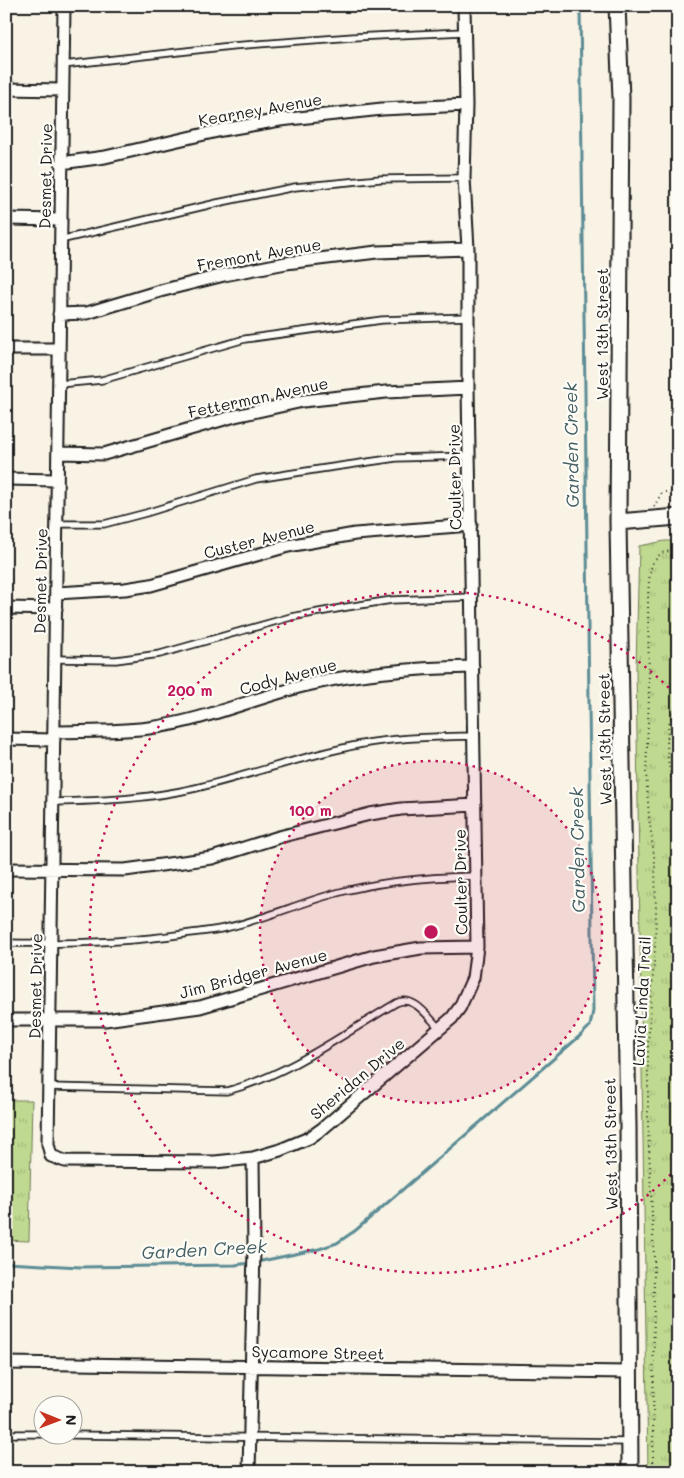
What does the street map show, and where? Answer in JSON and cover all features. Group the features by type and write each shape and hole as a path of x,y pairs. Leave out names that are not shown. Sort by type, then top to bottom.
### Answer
{"main road":[{"name":"West 13th Street","path":"617,6 621,98 618,522 627,1107 630,1472"},
{"path":"618,522 668,518"}],"street":[{"name":"Desmet Drive","path":"52,1156 48,1144 64,6"},
{"name":"Coulter Drive","path":"464,6 466,105 464,178 468,249 468,388 473,597 477,947"},
{"path":"6,88 62,90"},
{"name":"Kearney Avenue","path":"61,163 105,157 222,130 280,120 382,109 466,105"},
{"path":"6,219 61,220"},
{"name":"Fremont Avenue","path":"59,314 87,313 160,291 224,275 286,263 377,252 468,249"},
{"path":"6,349 59,349"},
{"name":"Fetterman Avenue","path":"58,453 104,454 235,416 303,401 394,391 468,388"},
{"path":"6,479 57,480"},
{"name":"Custer Avenue","path":"56,592 124,589 151,585 288,546 355,534 471,525"},
{"path":"6,608 56,609"},
{"name":"Cody Avenue","path":"6,739 150,728 207,716 303,686 342,678 411,668 473,667"},
{"path":"6,869 125,870 212,858 279,837 370,814 401,809 475,805"},
{"name":"Jim Bridger Avenue","path":"6,1020 50,1021 122,1018 200,1007 374,956 421,948 477,947"},
{"name":"Sheridan Drive","path":"52,1156 65,1161 215,1162 253,1158 301,1141 322,1130 440,1029 460,1007 468,992 476,964 477,947"},
{"path":"249,1472 254,1248 253,1158"},
{"name":"Sycamore Street","path":"6,1363 629,1372"}],"lane":[{"path":"63,65 231,46 353,37 464,32"},
{"path":"60,240 295,186 380,179 464,178"},
{"path":"58,384 102,380 245,339 382,320 468,317"},
{"path":"57,524 104,524 256,479 396,458 470,456"},
{"path":"55,658 116,660 160,654 292,617 392,600 473,597"},
{"path":"53,802 101,801 150,796 196,788 297,759 357,745 395,740 474,736"},
{"path":"6,943 96,943 154,939 223,929 268,917 333,894 364,887 439,877 476,876"},
{"path":"49,1087 226,1090 251,1084 278,1073 396,1003 406,1000 414,1003 440,1029"},
{"path":"6,1434 32,1434"},
{"path":"82,1435 630,1442"}],"path":[{"path":"668,518 653,509 662,492 678,492"},
{"name":"Lavia Linda Trail","path":"653,1472 653,1247 648,1044 656,948 656,914 655,867 646,772 649,697 648,599 649,576 652,564 661,553 678,549"},
{"path":"678,704 670,717 667,735 669,764 678,818"},
{"path":"678,1050 673,1067 678,1117"}],"green space":[{"path":"665,541 678,541 678,1472 648,1472 636,667 639,546"},
{"path":"6,1100 32,1100 29,1241 6,1240"}],"waterway":[{"name":"Garden Creek","path":"257,1262 319,1249 337,1243 356,1230 590,1026 593,1011 580,6"},
{"name":"Garden Creek","path":"6,1263 81,1267 235,1265 250,1263"}]}
